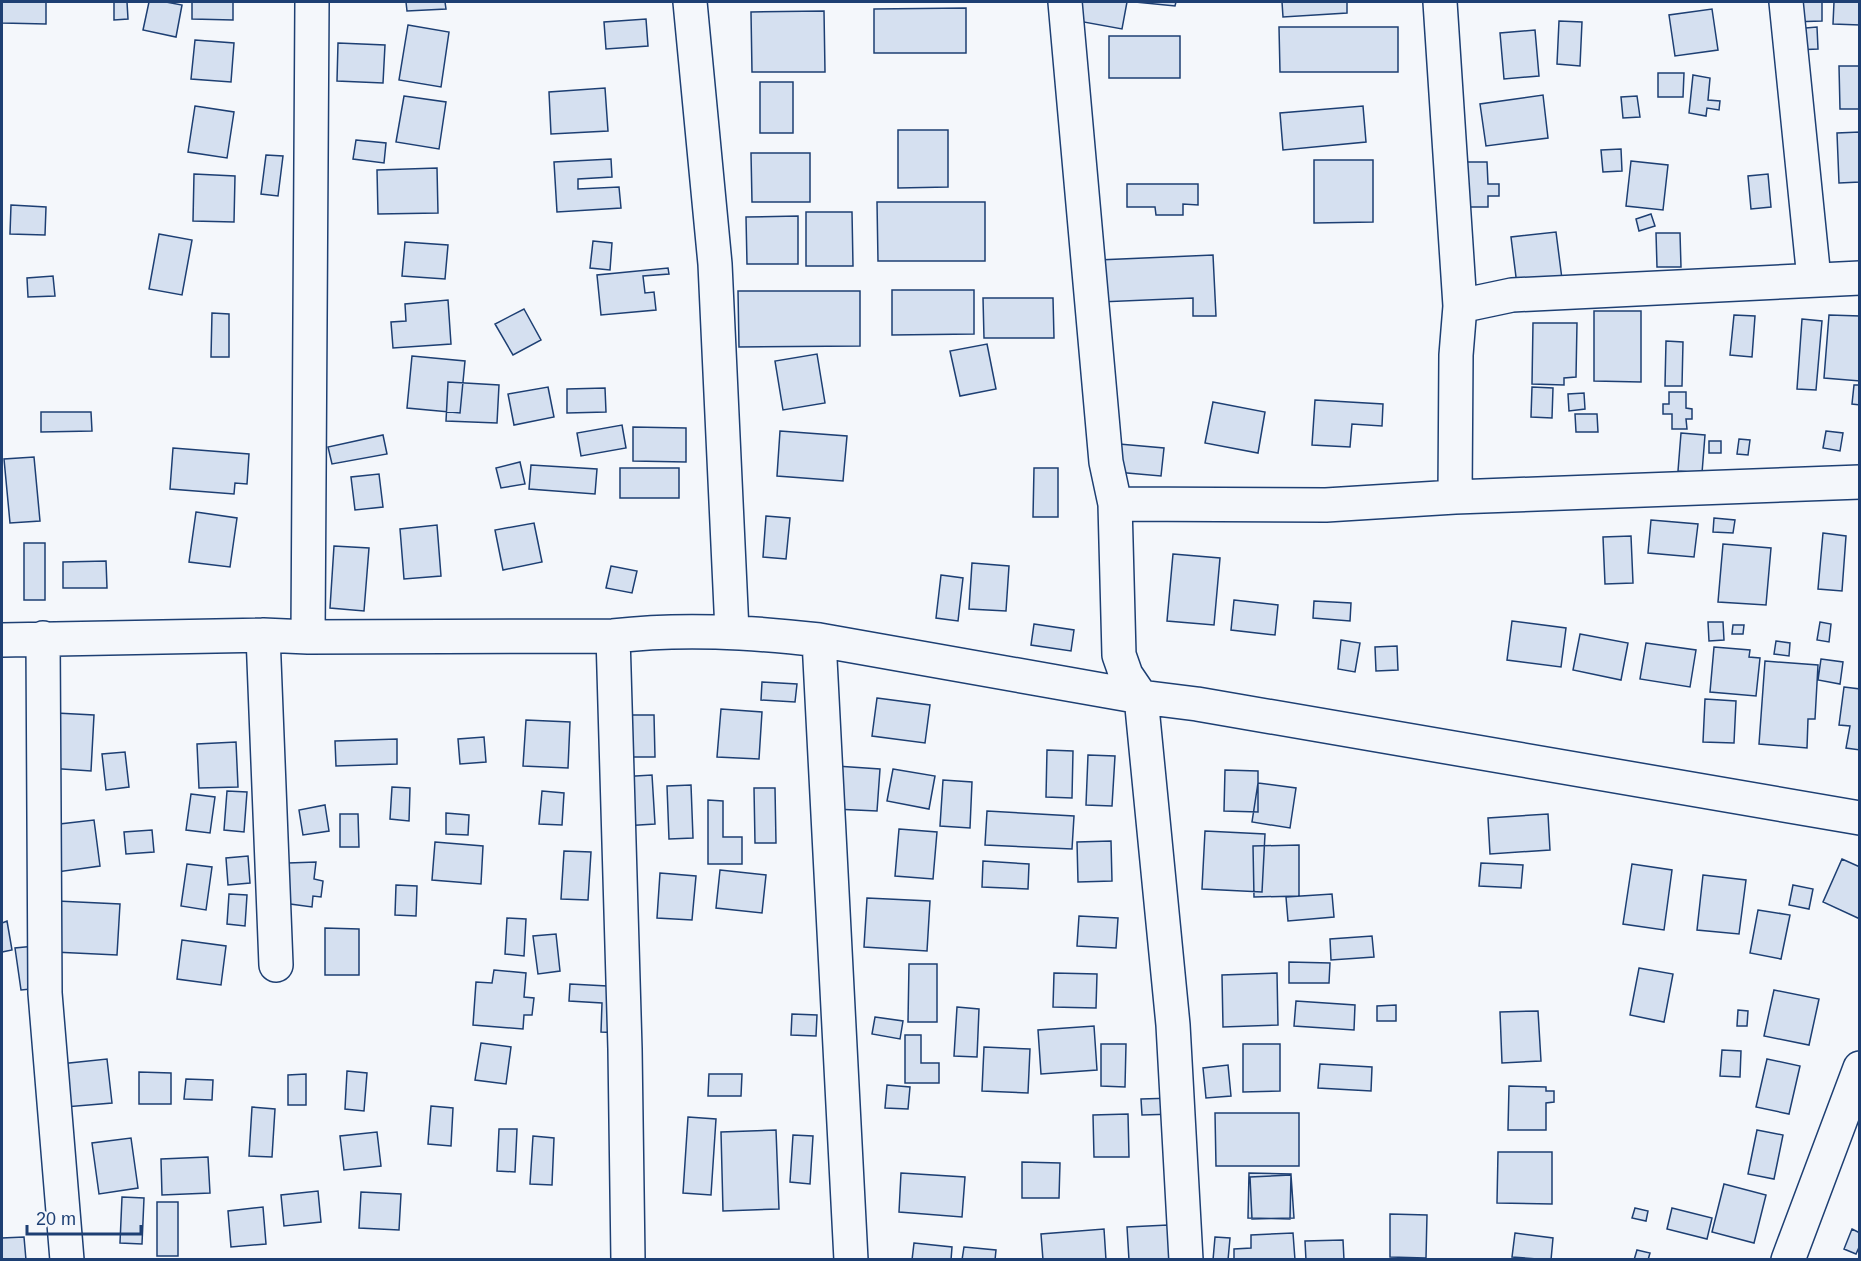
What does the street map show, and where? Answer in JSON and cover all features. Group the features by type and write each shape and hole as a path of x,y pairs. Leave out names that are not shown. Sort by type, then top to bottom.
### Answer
{"street":[{"path":"308,637 312,2"},
{"path":"690,2 715,264 732,631"},
{"path":"1065,2 1105,450 1115,504 1119,655 1126,675 1141,697 1173,1025 1186,1260"},
{"path":"1440,2 1460,306 1456,355 1455,497"},
{"path":"1786,2 1814,279"},
{"path":"1460,306 1512,295 1860,278"},
{"path":"1115,504 1326,505 1455,497 1860,482"},
{"path":"2,640 263,635 308,637 613,636 654,631 732,631 819,640 1860,819"},
{"path":"263,635 276,965"},
{"path":"613,636 625,1049 628,1260"},
{"path":"43,639 45,993 67,1260"},
{"path":"819,640 851,1260"},
{"path":"1788,1260 1860,1068"}],"building":[{"path":"2,2 46,2 46,24 2,23"},
{"path":"114,2 127,2 128,19 114,20"},
{"path":"149,2 182,5 176,37 143,30"},
{"path":"192,2 233,2 233,20 192,19"},
{"path":"406,2 445,2 446,9 407,11"},
{"path":"1081,2 1127,2 1122,29 1078,21"},
{"path":"1135,2 1176,2 1175,6"},
{"path":"1282,2 1347,2 1347,13 1283,17"},
{"path":"1789,2 1822,2 1822,21 1790,22"},
{"path":"1834,2 1860,2 1860,25 1833,24"},
{"path":"966,8 966,53 874,53 874,9"},
{"path":"1712,9 1718,50 1675,56 1669,15"},
{"path":"824,11 825,72 752,72 751,12"},
{"path":"646,19 648,46 606,49 604,22"},
{"path":"1559,21 1582,22 1580,66 1557,64"},
{"path":"408,25 449,32 441,87 399,80"},
{"path":"1279,27 1398,27 1398,72 1280,72"},
{"path":"1817,27 1818,49 1795,50 1794,29"},
{"path":"1535,30 1539,76 1504,79 1500,33"},
{"path":"1109,36 1180,36 1180,78 1109,78"},
{"path":"195,40 234,43 231,82 191,79"},
{"path":"338,43 385,45 383,83 337,81"},
{"path":"1839,66 1860,66 1860,109 1840,109"},
{"path":"1658,73 1684,73 1683,97 1658,97"},
{"path":"1693,75 1710,78 1708,100 1720,101 1719,110 1707,108 1706,116 1689,113"},
{"path":"760,82 793,82 793,133 760,133"},
{"path":"605,88 608,131 551,134 549,92"},
{"path":"1543,95 1548,138 1486,146 1480,104"},
{"path":"404,96 446,102 439,149 396,142"},
{"path":"1637,96 1640,117 1623,118 1621,97"},
{"path":"195,106 234,112 227,158 188,152"},
{"path":"1363,106 1366,142 1283,150 1280,113"},
{"path":"898,130 948,130 948,187 898,188"},
{"path":"1860,132 1860,182 1839,183 1837,133"},
{"path":"356,140 386,143 384,163 353,159"},
{"path":"1621,149 1622,171 1603,172 1601,150"},
{"path":"751,153 810,153 810,202 752,202"},
{"path":"266,155 283,156 278,196 261,194"},
{"path":"611,159 612,177 578,179 578,189 619,187 621,208 557,212 554,162"},
{"path":"1314,160 1373,160 1373,222 1314,223"},
{"path":"1631,161 1668,165 1663,210 1626,206"},
{"path":"1465,162 1487,162 1488,184 1499,184 1499,196 1488,196 1488,207 1465,207"},
{"path":"437,168 438,213 378,214 377,170"},
{"path":"194,174 235,176 234,222 193,221"},
{"path":"1768,174 1771,207 1751,209 1748,176"},
{"path":"1127,184 1198,184 1198,205 1183,204 1183,215 1156,215 1155,207 1127,207"},
{"path":"877,202 985,202 985,261 878,261"},
{"path":"11,205 46,207 45,235 10,234"},
{"path":"806,212 852,212 853,266 806,266"},
{"path":"1651,214 1655,226 1639,231 1636,219"},
{"path":"798,216 798,264 747,264 746,217"},
{"path":"1556,232 1562,279 1517,285 1511,237"},
{"path":"1656,233 1680,233 1681,267 1657,267"},
{"path":"159,234 192,240 182,295 149,289"},
{"path":"593,241 612,243 610,270 590,268"},
{"path":"405,242 448,245 445,279 402,276"},
{"path":"1213,255 1216,316 1193,316 1193,298 1100,302 1098,260"},
{"path":"668,268 669,274 643,276 645,293 654,292 656,310 601,315 597,275"},
{"path":"53,276 55,296 28,297 27,278"},
{"path":"892,290 974,290 974,334 892,335"},
{"path":"738,291 860,291 860,346 739,347"},
{"path":"983,298 1053,298 1054,338 984,338"},
{"path":"448,300 451,344 393,348 391,322 406,321 405,304"},
{"path":"524,309 541,340 513,355 495,324"},
{"path":"1594,311 1641,311 1641,382 1594,381"},
{"path":"212,313 229,314 229,357 211,357"},
{"path":"1734,315 1755,316 1752,357 1730,355"},
{"path":"1829,315 1860,316 1860,381 1824,378"},
{"path":"1802,319 1822,321 1816,390 1797,389"},
{"path":"1533,323 1577,323 1576,377 1564,378 1564,385 1532,384"},
{"path":"1666,341 1683,342 1682,386 1665,386"},
{"path":"987,344 996,389 960,396 950,351"},
{"path":"817,354 825,403 783,410 775,361"},
{"path":"412,356 465,361 460,413 407,408"},
{"path":"448,382 499,385 497,423 446,421"},
{"path":"1854,385 1860,385 1860,405 1852,404"},
{"path":"548,387 554,417 514,425 508,394"},
{"path":"1532,387 1553,388 1552,418 1531,417"},
{"path":"605,388 606,412 567,413 567,389"},
{"path":"1669,392 1686,392 1686,408 1692,409 1692,419 1686,419 1687,429 1672,429 1672,414 1663,414 1663,404 1669,404"},
{"path":"1584,393 1585,409 1569,411 1568,394"},
{"path":"1315,400 1383,404 1382,426 1352,424 1350,447 1312,445"},
{"path":"1213,402 1265,412 1258,453 1205,443"},
{"path":"41,412 91,412 92,431 41,432"},
{"path":"1575,414 1597,414 1598,432 1576,432"},
{"path":"622,425 626,448 581,456 577,433"},
{"path":"633,427 686,428 686,462 633,461"},
{"path":"780,431 847,436 843,481 777,476"},
{"path":"1826,431 1843,433 1840,451 1823,448"},
{"path":"1681,433 1705,435 1702,473 1678,471"},
{"path":"383,435 387,454 332,464 328,447"},
{"path":"1739,439 1750,440 1748,455 1737,454"},
{"path":"1709,441 1721,441 1721,453 1709,453"},
{"path":"1119,444 1164,448 1161,476 1116,472"},
{"path":"173,448 249,454 247,484 235,483 234,494 170,489"},
{"path":"34,457 40,521 10,523 4,459"},
{"path":"520,462 525,484 501,488 496,468"},
{"path":"531,465 597,469 595,494 529,489"},
{"path":"620,468 679,468 679,498 620,498"},
{"path":"1034,468 1058,468 1058,517 1033,517"},
{"path":"379,474 383,507 355,510 351,477"},
{"path":"196,512 237,518 230,567 189,562"},
{"path":"766,516 790,518 786,559 763,557"},
{"path":"1714,518 1735,520 1733,533 1713,532"},
{"path":"1651,520 1698,524 1694,557 1648,553"},
{"path":"534,523 542,562 503,570 495,530"},
{"path":"437,525 441,576 404,579 400,529"},
{"path":"1823,533 1846,536 1842,591 1818,589"},
{"path":"1631,536 1633,583 1605,584 1603,537"},
{"path":"24,543 45,543 45,600 24,600"},
{"path":"1723,544 1771,548 1766,605 1718,602"},
{"path":"334,546 369,548 364,611 330,608"},
{"path":"1173,554 1220,558 1214,625 1167,621"},
{"path":"106,561 107,588 63,588 63,562"},
{"path":"972,563 1009,566 1006,611 969,609"},
{"path":"611,566 637,571 632,593 606,588"},
{"path":"941,575 963,578 958,621 936,618"},
{"path":"1234,600 1278,605 1275,635 1231,630"},
{"path":"1314,601 1351,603 1350,621 1313,618"},
{"path":"1512,621 1566,628 1561,667 1507,660"},
{"path":"1708,622 1723,622 1724,640 1709,641"},
{"path":"1820,622 1831,624 1829,642 1817,640"},
{"path":"1034,624 1074,630 1071,651 1031,645"},
{"path":"1733,625 1744,625 1743,634 1732,634"},
{"path":"1580,634 1628,643 1621,680 1573,670"},
{"path":"1341,640 1360,643 1355,672 1338,669"},
{"path":"1776,641 1790,643 1789,656 1774,654"},
{"path":"1646,643 1696,650 1690,687 1640,679"},
{"path":"1397,646 1398,670 1376,671 1375,647"},
{"path":"1714,647 1750,650 1749,657 1760,658 1756,696 1710,692"},
{"path":"1821,659 1843,662 1840,684 1818,680"},
{"path":"1765,661 1818,665 1815,719 1808,719 1807,748 1759,744"},
{"path":"762,682 797,684 795,702 761,700"},
{"path":"1844,687 1860,689 1860,750 1846,748 1850,726 1839,725"},
{"path":"877,698 930,705 925,743 872,736"},
{"path":"1705,699 1736,701 1734,743 1703,742"},
{"path":"721,709 762,712 759,759 717,757"},
{"path":"37,712 94,715 91,771 33,767"},
{"path":"631,715 654,715 655,757 633,757"},
{"path":"526,720 570,722 568,768 523,766"},
{"path":"484,737 486,762 460,764 458,739"},
{"path":"397,739 397,764 336,766 335,741"},
{"path":"236,742 238,787 199,788 197,744"},
{"path":"1047,750 1073,751 1072,798 1046,797"},
{"path":"125,752 129,787 106,790 102,754"},
{"path":"1088,755 1115,756 1112,806 1086,805"},
{"path":"836,766 880,769 877,811 834,809"},
{"path":"893,769 935,776 929,809 887,801"},
{"path":"1225,770 1258,771 1258,812 1224,811"},
{"path":"652,775 655,824 623,826 619,777"},
{"path":"943,780 972,782 970,828 940,826"},
{"path":"1258,783 1296,788 1290,828 1252,822"},
{"path":"691,785 693,838 669,839 667,786"},
{"path":"392,787 410,788 409,821 390,819"},
{"path":"754,788 775,788 776,843 755,843"},
{"path":"227,791 247,792 244,832 224,830"},
{"path":"542,791 564,793 562,825 539,824"},
{"path":"191,794 215,797 210,833 186,830"},
{"path":"708,800 723,801 723,837 742,837 742,864 708,864"},
{"path":"325,805 329,831 303,835 299,810"},
{"path":"987,811 1074,816 1072,849 985,845"},
{"path":"446,813 469,815 468,835 446,834"},
{"path":"340,814 358,814 359,847 340,847"},
{"path":"1548,814 1550,850 1490,854 1488,818"},
{"path":"94,820 100,866 57,872 51,825"},
{"path":"899,829 937,832 933,879 895,876"},
{"path":"152,830 154,852 126,854 124,832"},
{"path":"1205,831 1265,834 1262,892 1202,889"},
{"path":"1111,841 1112,881 1078,882 1077,842"},
{"path":"435,842 483,846 481,884 432,880"},
{"path":"1299,845 1299,896 1254,897 1253,846"},
{"path":"564,851 591,852 588,900 561,899"},
{"path":"248,856 250,883 228,885 226,858"},
{"path":"1842,859 1860,867 1860,919 1823,902"},
{"path":"983,861 1029,864 1028,889 982,887"},
{"path":"316,862 314,879 323,881 321,897 313,896 312,907 283,903 288,863"},
{"path":"1481,863 1523,865 1521,888 1479,886"},
{"path":"187,864 212,867 206,910 181,906"},
{"path":"1632,864 1672,870 1664,930 1623,924"},
{"path":"720,870 766,875 762,913 716,908"},
{"path":"660,873 696,876 692,920 657,918"},
{"path":"1703,875 1746,880 1739,934 1697,930"},
{"path":"396,885 417,886 416,916 395,915"},
{"path":"1793,885 1813,889 1809,909 1789,905"},
{"path":"229,894 247,895 245,926 227,924"},
{"path":"1332,894 1334,917 1288,921 1286,897"},
{"path":"867,898 930,901 927,951 864,947"},
{"path":"57,901 120,904 117,955 54,952"},
{"path":"1758,910 1790,915 1781,959 1750,953"},
{"path":"1079,916 1118,918 1116,948 1077,946"},
{"path":"507,918 526,919 524,956 505,954"},
{"path":"7,921 12,950 2,952 2,923"},
{"path":"325,928 359,929 359,975 325,975"},
{"path":"556,934 560,971 538,974 533,936"},
{"path":"1372,936 1374,957 1331,960 1330,939"},
{"path":"182,940 226,946 221,985 177,979"},
{"path":"35,946 41,988 21,990 15,948"},
{"path":"1289,962 1330,963 1329,983 1289,983"},
{"path":"909,964 937,964 937,1022 908,1022"},
{"path":"1639,968 1673,974 1664,1022 1630,1015"},
{"path":"494,970 526,973 524,997 534,998 532,1015 524,1015 523,1029 473,1025 476,982 492,983"},
{"path":"1054,973 1097,974 1096,1008 1053,1007"},
{"path":"1277,973 1278,1025 1223,1027 1222,975"},
{"path":"570,984 626,987 623,1033 601,1032 602,1003 569,1001"},
{"path":"1774,990 1819,999 1809,1045 1764,1036"},
{"path":"1296,1001 1355,1005 1354,1030 1294,1026"},
{"path":"1396,1005 1396,1021 1377,1021 1377,1006"},
{"path":"957,1007 979,1009 977,1057 954,1056"},
{"path":"1738,1010 1748,1011 1747,1026 1737,1026"},
{"path":"1538,1011 1541,1061 1502,1063 1500,1012"},
{"path":"792,1014 817,1015 816,1036 791,1035"},
{"path":"875,1017 903,1021 900,1039 872,1034"},
{"path":"1094,1026 1097,1070 1041,1074 1038,1030"},
{"path":"905,1035 921,1035 921,1063 939,1063 939,1083 905,1083"},
{"path":"481,1043 511,1047 506,1084 475,1080"},
{"path":"1101,1044 1126,1044 1125,1087 1101,1086"},
{"path":"1243,1044 1280,1044 1280,1091 1243,1092"},
{"path":"984,1047 1030,1049 1028,1093 982,1091"},
{"path":"1722,1050 1741,1051 1740,1077 1720,1076"},
{"path":"107,1059 112,1103 65,1107 60,1064"},
{"path":"1767,1059 1800,1066 1789,1114 1756,1107"},
{"path":"1320,1064 1372,1067 1371,1091 1318,1088"},
{"path":"1228,1065 1231,1096 1206,1098 1203,1068"},
{"path":"347,1071 367,1073 364,1111 345,1109"},
{"path":"139,1072 171,1073 171,1104 139,1104"},
{"path":"306,1074 306,1105 288,1105 288,1075"},
{"path":"709,1074 742,1074 741,1096 708,1096"},
{"path":"186,1079 213,1080 212,1100 184,1099"},
{"path":"887,1085 910,1087 908,1109 885,1108"},
{"path":"1509,1086 1546,1087 1546,1091 1554,1091 1554,1102 1546,1103 1546,1130 1508,1130"},
{"path":"1174,1098 1175,1114 1142,1115 1141,1099"},
{"path":"431,1106 453,1108 451,1146 428,1144"},
{"path":"252,1107 275,1109 272,1157 249,1156"},
{"path":"1215,1113 1299,1113 1299,1166 1216,1166"},
{"path":"1128,1114 1129,1157 1094,1157 1093,1115"},
{"path":"688,1117 716,1119 711,1195 683,1193"},
{"path":"499,1129 517,1129 515,1172 497,1171"},
{"path":"776,1130 779,1209 723,1211 721,1132"},
{"path":"1757,1130 1783,1135 1774,1179 1748,1174"},
{"path":"377,1132 381,1166 344,1170 340,1136"},
{"path":"793,1135 813,1136 810,1184 790,1182"},
{"path":"533,1136 554,1138 552,1185 530,1184"},
{"path":"131,1138 138,1188 99,1194 92,1143"},
{"path":"1498,1152 1552,1152 1552,1204 1497,1203"},
{"path":"208,1157 210,1193 162,1195 161,1159"},
{"path":"1022,1162 1060,1163 1059,1198 1022,1198"},
{"path":"901,1173 965,1177 962,1217 899,1212"},
{"path":"1249,1173 1291,1174 1290,1219 1248,1218"},
{"path":"1291,1175 1294,1218 1252,1219 1250,1177"},
{"path":"1724,1184 1766,1195 1754,1243 1712,1232"},
{"path":"318,1191 321,1222 284,1226 281,1195"},
{"path":"361,1192 401,1194 399,1230 359,1228"},
{"path":"122,1197 144,1198 142,1244 120,1243"},
{"path":"157,1202 178,1202 178,1256 157,1256"},
{"path":"263,1207 266,1244 231,1247 228,1211"},
{"path":"1635,1208 1648,1211 1646,1221 1632,1218"},
{"path":"1672,1208 1712,1218 1707,1239 1667,1229"},
{"path":"1390,1214 1427,1215 1426,1258 1390,1257"},
{"path":"1168,1225 1170,1260 1129,1260 1127,1227"},
{"path":"1104,1229 1106,1260 1043,1260 1041,1234"},
{"path":"1852,1229 1860,1233 1860,1245 1856,1254 1844,1249"},
{"path":"1293,1233 1295,1260 1234,1260 1234,1249 1251,1248 1251,1235"},
{"path":"1515,1233 1553,1238 1551,1260 1512,1257"},
{"path":"24,1237 26,1260 2,1260 2,1238"},
{"path":"1215,1237 1230,1238 1228,1260 1213,1260"},
{"path":"1343,1240 1344,1260 1306,1260 1305,1241"},
{"path":"914,1243 952,1247 951,1260 912,1260"},
{"path":"964,1247 996,1250 995,1260 962,1260"},
{"path":"1637,1250 1650,1253 1648,1260 1634,1260"}]}
